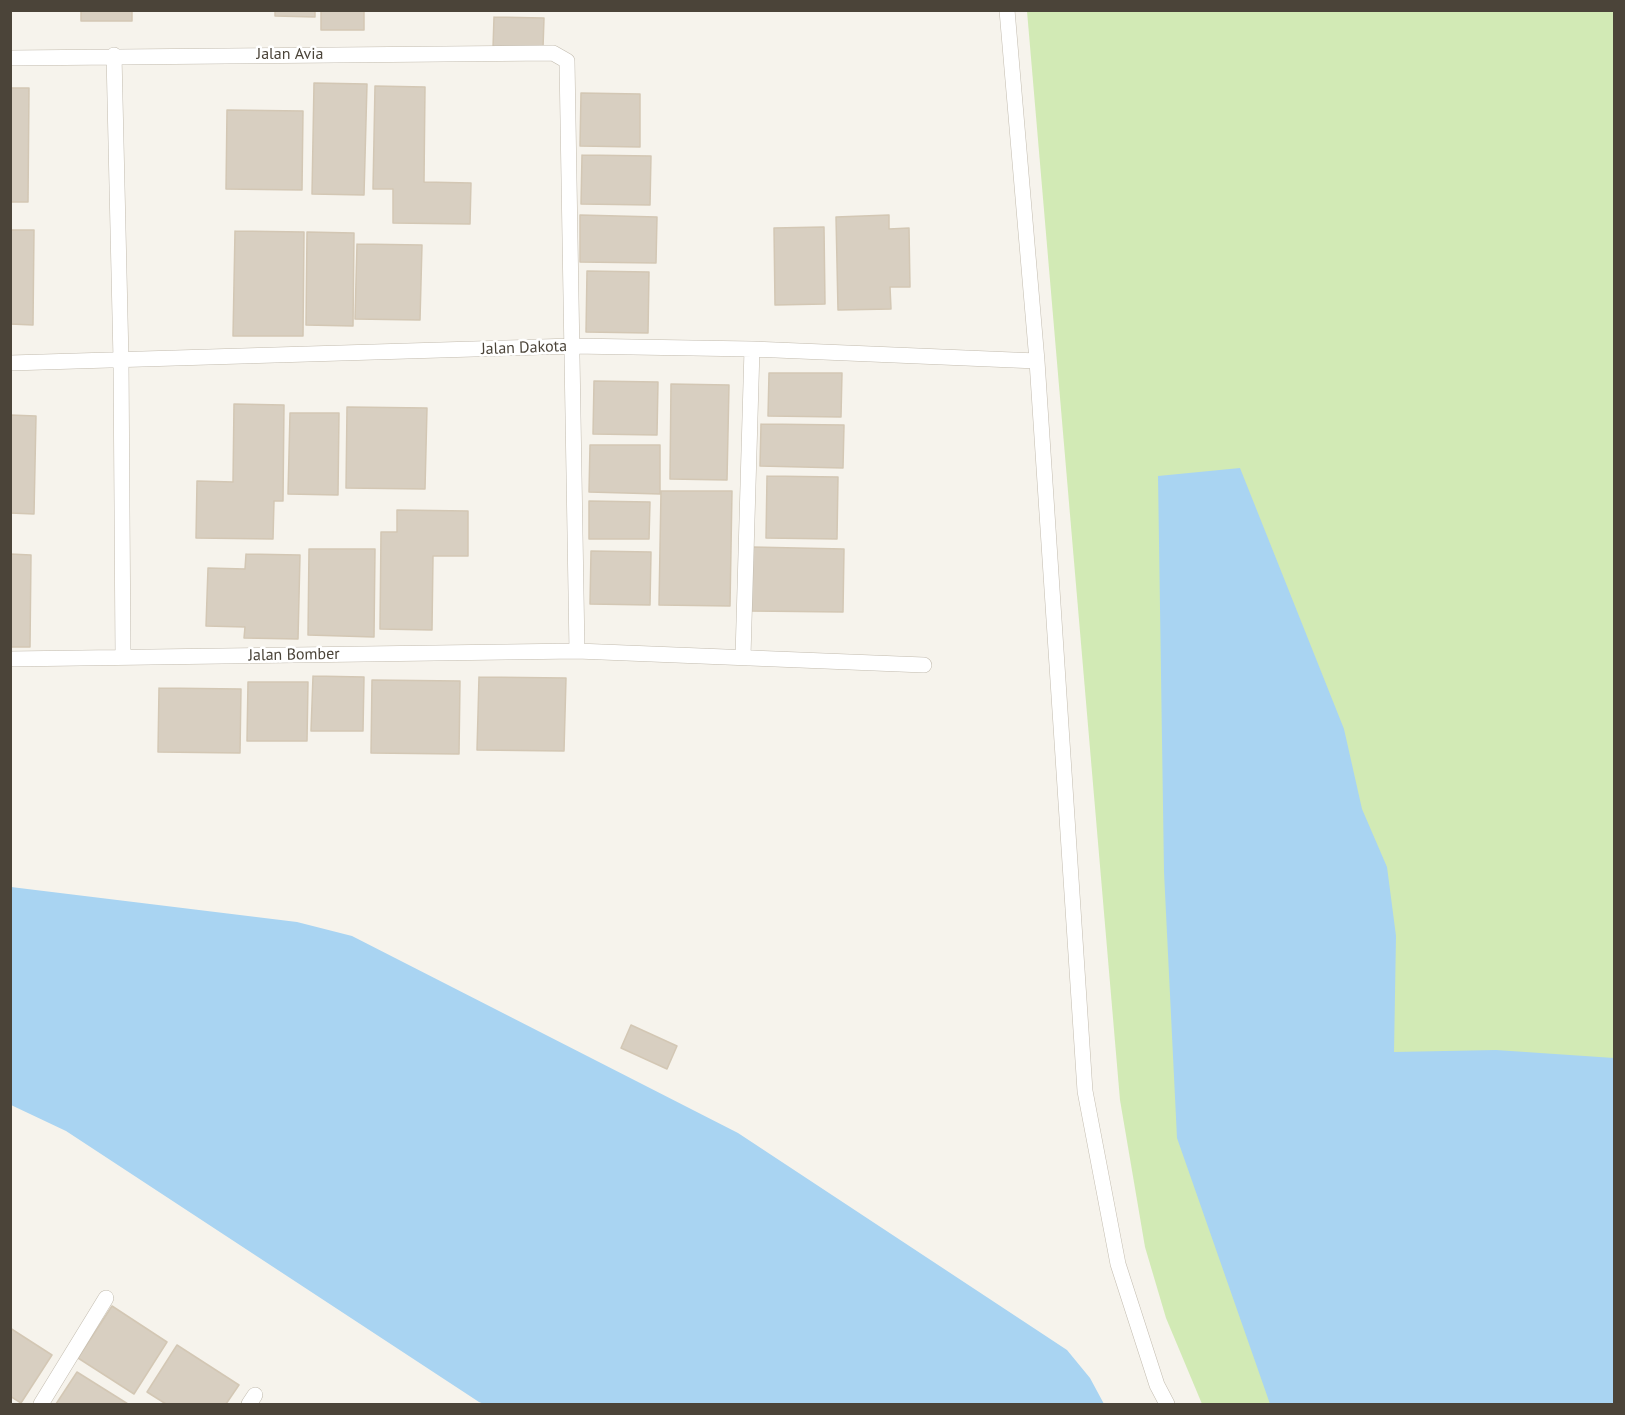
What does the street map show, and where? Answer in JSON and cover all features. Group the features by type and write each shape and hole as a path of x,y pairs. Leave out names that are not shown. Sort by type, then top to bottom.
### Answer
{"lane":[{"path":"1006,10 1037,361 1085,1091 1118,1264 1157,1385 1167,1404"},
{"name":"Jalan Avia","path":"10,58 114,55 553,53 561,56 567,61 573,346"},
{"path":"114,55 121,360 123,657"},
{"path":"573,346 577,651"},
{"name":"Jalan Dakota","path":"10,363 573,346 1037,361"},
{"path":"743,656 752,350"},
{"name":"Jalan Bomber","path":"10,659 577,651 924,664"},
{"path":"40,1404 106,1298"}],"green space":[{"path":"1027,11 1614,11 1614,1404 1202,1404 1166,1318 1145,1247 1120,1100"}],"water":[{"path":"1240,468 1344,729 1362,809 1387,867 1396,936 1394,1052 1496,1050 1614,1058 1614,1404 1270,1404 1177,1138 1164,872 1158,476"},
{"path":"11,887 297,922 352,936 738,1133 1067,1350 1090,1378 1104,1404 484,1404 479,1402 66,1131 11,1105"}],"building":[{"path":"81,10 132,10 132,21 81,21"},
{"path":"275,10 315,10 315,17 275,16"},
{"path":"321,10 364,10 364,30 321,30"},
{"path":"494,17 544,18 543,48 493,48"},
{"path":"314,83 367,84 364,195 312,194"},
{"path":"375,86 425,87 424,182 471,183 470,224 393,223 393,189 373,189"},
{"path":"10,88 29,88 28,202 10,202"},
{"path":"581,93 640,94 640,147 580,146"},
{"path":"227,110 303,111 302,190 226,189"},
{"path":"582,155 651,156 650,205 581,204"},
{"path":"580,215 657,217 656,263 580,262"},
{"path":"889,215 889,229 909,228 910,287 890,287 891,309 838,310 836,217"},
{"path":"824,227 825,304 775,305 774,228"},
{"path":"10,230 34,230 33,325 10,324"},
{"path":"235,231 304,232 303,336 233,336"},
{"path":"307,232 354,233 353,326 306,325"},
{"path":"357,244 422,245 420,320 355,319"},
{"path":"587,271 649,272 648,333 586,332"},
{"path":"769,373 842,373 841,417 768,416"},
{"path":"594,381 658,382 657,435 593,434"},
{"path":"671,384 729,385 727,480 670,479"},
{"path":"234,404 284,405 283,501 274,501 273,539 196,538 197,481 233,482"},
{"path":"347,407 427,408 425,489 346,488"},
{"path":"290,413 339,413 338,495 288,494"},
{"path":"10,415 36,416 34,514 10,513"},
{"path":"761,424 844,425 843,468 760,466"},
{"path":"590,445 660,445 660,494 589,492"},
{"path":"767,476 838,477 837,539 766,538"},
{"path":"661,491 732,491 730,606 659,605"},
{"path":"589,501 650,502 649,539 589,539"},
{"path":"397,510 468,511 468,556 433,556 432,630 380,629 381,532 397,532"},
{"path":"752,547 844,549 843,612 751,611"},
{"path":"309,549 375,549 374,637 308,635"},
{"path":"591,551 651,552 650,605 590,604"},
{"path":"10,554 31,555 30,647 10,647"},
{"path":"246,554 300,555 298,639 244,638 245,627 206,626 208,568 245,569"},
{"path":"313,676 364,677 363,731 311,731"},
{"path":"479,677 566,678 564,751 477,750"},
{"path":"372,680 460,681 459,754 371,753"},
{"path":"248,682 308,682 307,741 247,741"},
{"path":"159,688 241,689 240,753 158,752"},
{"path":"631,1025 677,1046 667,1069 621,1048"},
{"path":"112,1306 167,1342 134,1394 78,1358"},
{"path":"10,1328 52,1355 21,1403 10,1396"},
{"path":"177,1345 239,1385 226,1404 166,1404 147,1392"},
{"path":"77,1372 128,1404 56,1404"}]}
